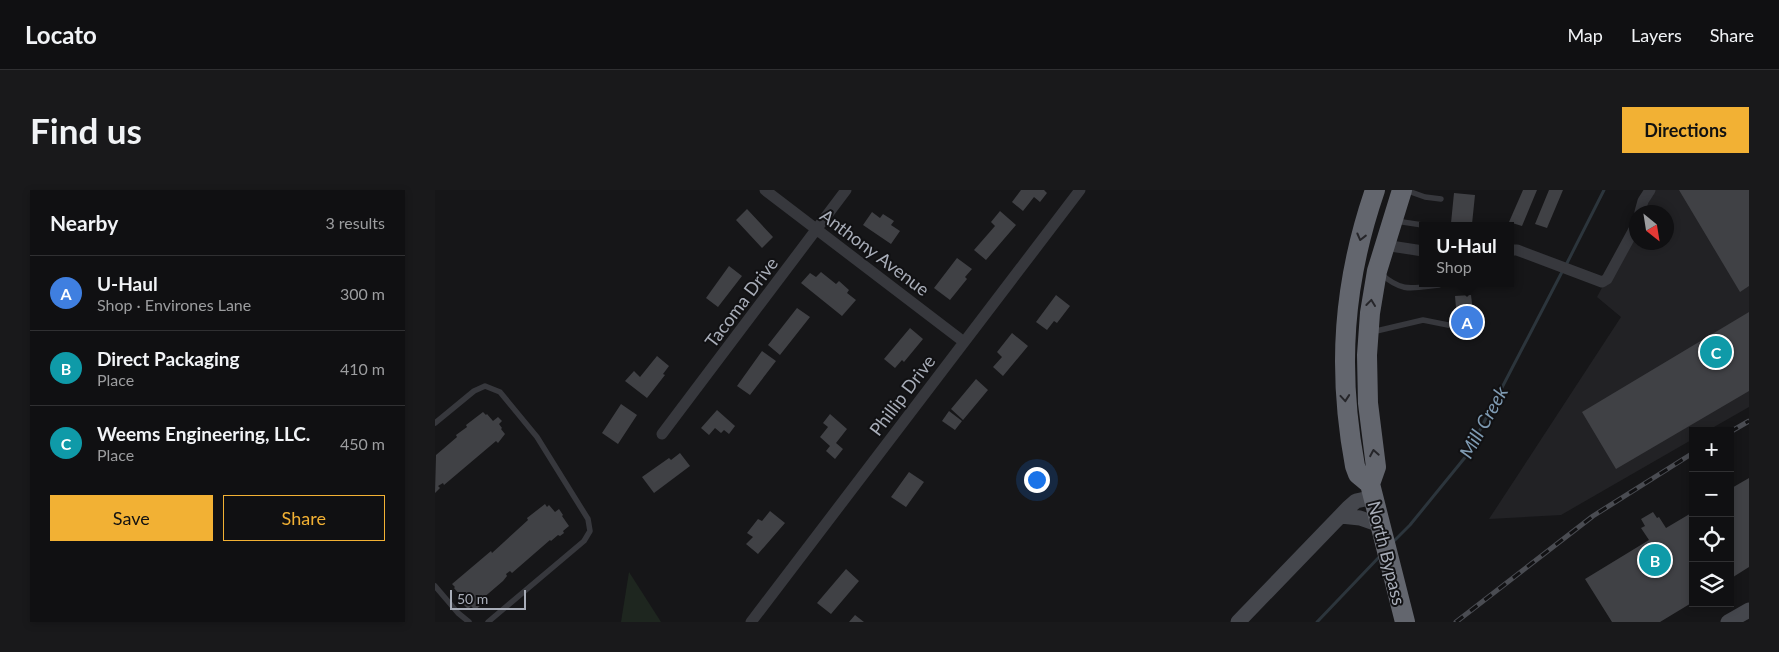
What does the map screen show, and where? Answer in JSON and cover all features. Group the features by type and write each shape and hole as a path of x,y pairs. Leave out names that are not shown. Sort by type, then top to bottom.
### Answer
{"highway":[{"path":"1372,490 1358,474 1355,466 1347,414 1344,364 1347,309 1353,273 1361,236 1375,190"},
{"path":"1372,490 1376,467 1368,403 1368,334 1372,294 1384,245 1404,190"},
{"name":"North Bypass","path":"1372,490 1379,525 1405,622"}],"street":[{"name":"Anthony Avenue","path":"765,190 964,342"},
{"name":"Tacoma Drive","path":"662,434 846,190"},
{"name":"Phillip Drive","path":"751,622 1081,190"},
{"path":"1642,205 1651,190"},
{"path":"1514,250 1602,282 1607,279 1629,239"},
{"path":"1384,245 1419,250"},
{"path":"1238,622 1348,508 1372,490"},
{"path":"1341,516 1360,518 1379,525"},
{"path":"1728,622 1749,610"}],"lane":[{"path":"1404,190 1425,197 1441,199"},
{"path":"1392,220 1419,224"},
{"path":"1377,271 1390,282 1406,289 1422,287"},
{"path":"1368,334 1379,329 1423,320 1453,326"},
{"path":"435,424 474,391 485,386 500,392 537,436 588,519 590,531 583,541 488,622"},
{"path":"435,586 458,613 469,622"}],"shaded area":[{"path":"1655,190 1749,190 1749,407 1714,427 1689,427 1689,441 1561,515 1489,519 1621,317 1597,297 1629,237 1629,250 1674,250 1674,205 1647,205"},
{"path":"629,572 661,622 621,622"}],"building":[{"path":"1021,190 1044,190 1047,193 1040,202 1034,197 1023,211 1012,202"},
{"path":"1523,190 1537,190 1522,226 1509,222"},
{"path":"1549,190 1563,190 1547,228 1535,224"},
{"path":"1679,190 1749,190 1749,286 1740,292"},
{"path":"1454,193 1475,195 1472,222 1451,222"},
{"path":"747,209 773,237 762,248 736,220"},
{"path":"1000,211 1016,225 986,260 974,250 995,226 991,222"},
{"path":"872,212 880,218 883,214 894,221 891,225 900,231 891,244 863,225"},
{"path":"957,258 972,269 965,277 967,279 950,300 934,288"},
{"path":"729,266 742,276 718,307 706,298"},
{"path":"821,272 836,284 839,281 849,290 847,293 856,300 842,316 801,283 810,273 816,277"},
{"path":"1056,295 1070,306 1057,323 1054,321 1047,330 1036,322"},
{"path":"1471,295 1476,337 1461,339 1455,296"},
{"path":"797,308 810,317 780,355 768,345"},
{"path":"1749,312 1749,391 1616,469 1582,412"},
{"path":"910,328 923,339 904,362 902,360 895,368 884,359"},
{"path":"1012,333 1028,346 1003,376 993,367 1002,357 997,352"},
{"path":"762,351 776,361 750,395 737,386"},
{"path":"657,356 669,366 663,374 665,375 647,398 625,381 634,371 640,377"},
{"path":"976,379 988,390 963,420 951,409"},
{"path":"621,404 637,415 618,444 602,433"},
{"path":"717,410 735,426 729,434 724,430 721,433 715,428 709,435 701,428"},
{"path":"949,411 962,421 955,430 942,421"},
{"path":"483,412 493,421 498,417 502,421 499,424 505,434 498,443 496,441 444,485 443,483 438,486 440,488 435,493 436,455 467,427 466,425"},
{"path":"830,414 847,429 836,443 843,449 835,459 826,451 830,446 820,437 828,427 823,423"},
{"path":"680,453 690,466 654,493 642,477 669,458 671,460"},
{"path":"909,472 924,482 906,507 891,497"},
{"path":"1749,478 1749,567 1734,576 1734,517 1734,487"},
{"path":"545,504 547,507 549,505 555,512 559,509 563,515 569,526 563,531 564,533 550,540 512,573 510,571 506,574 507,576 503,581 482,599 484,599 479,604 480,606 475,610 471,606 468,609 457,598 460,595 452,584 491,551 492,553 528,520 527,518"},
{"path":"770,511 785,523 758,554 746,544 753,537 747,533 758,519 762,521"},
{"path":"1653,512 1657,518 1659,517 1666,528 1689,514 1689,604 1660,622 1612,622 1585,579 1649,540 1641,528 1645,526 1641,519"},
{"path":"846,569 859,581 831,614 817,603"},
{"path":"855,615 864,622 849,622"}],"waterway":[{"name":"Mill Creek","path":"1566,265 1604,190"},
{"name":"Mill Creek","path":"1392,543 1410,525 1467,455 1563,270"},
{"name":"Mill Creek","path":"1317,622 1381,555"}],"railway":[{"path":"1734,430 1749,421"},
{"path":"1456,622 1593,516 1689,456"}],"place":[{"name":"U-Haul","path":"1467,322"},
{"name":"Weems Engineering, LLC.","path":"1716,352"},
{"name":"Direct Packaging","path":"1655,560"}]}
